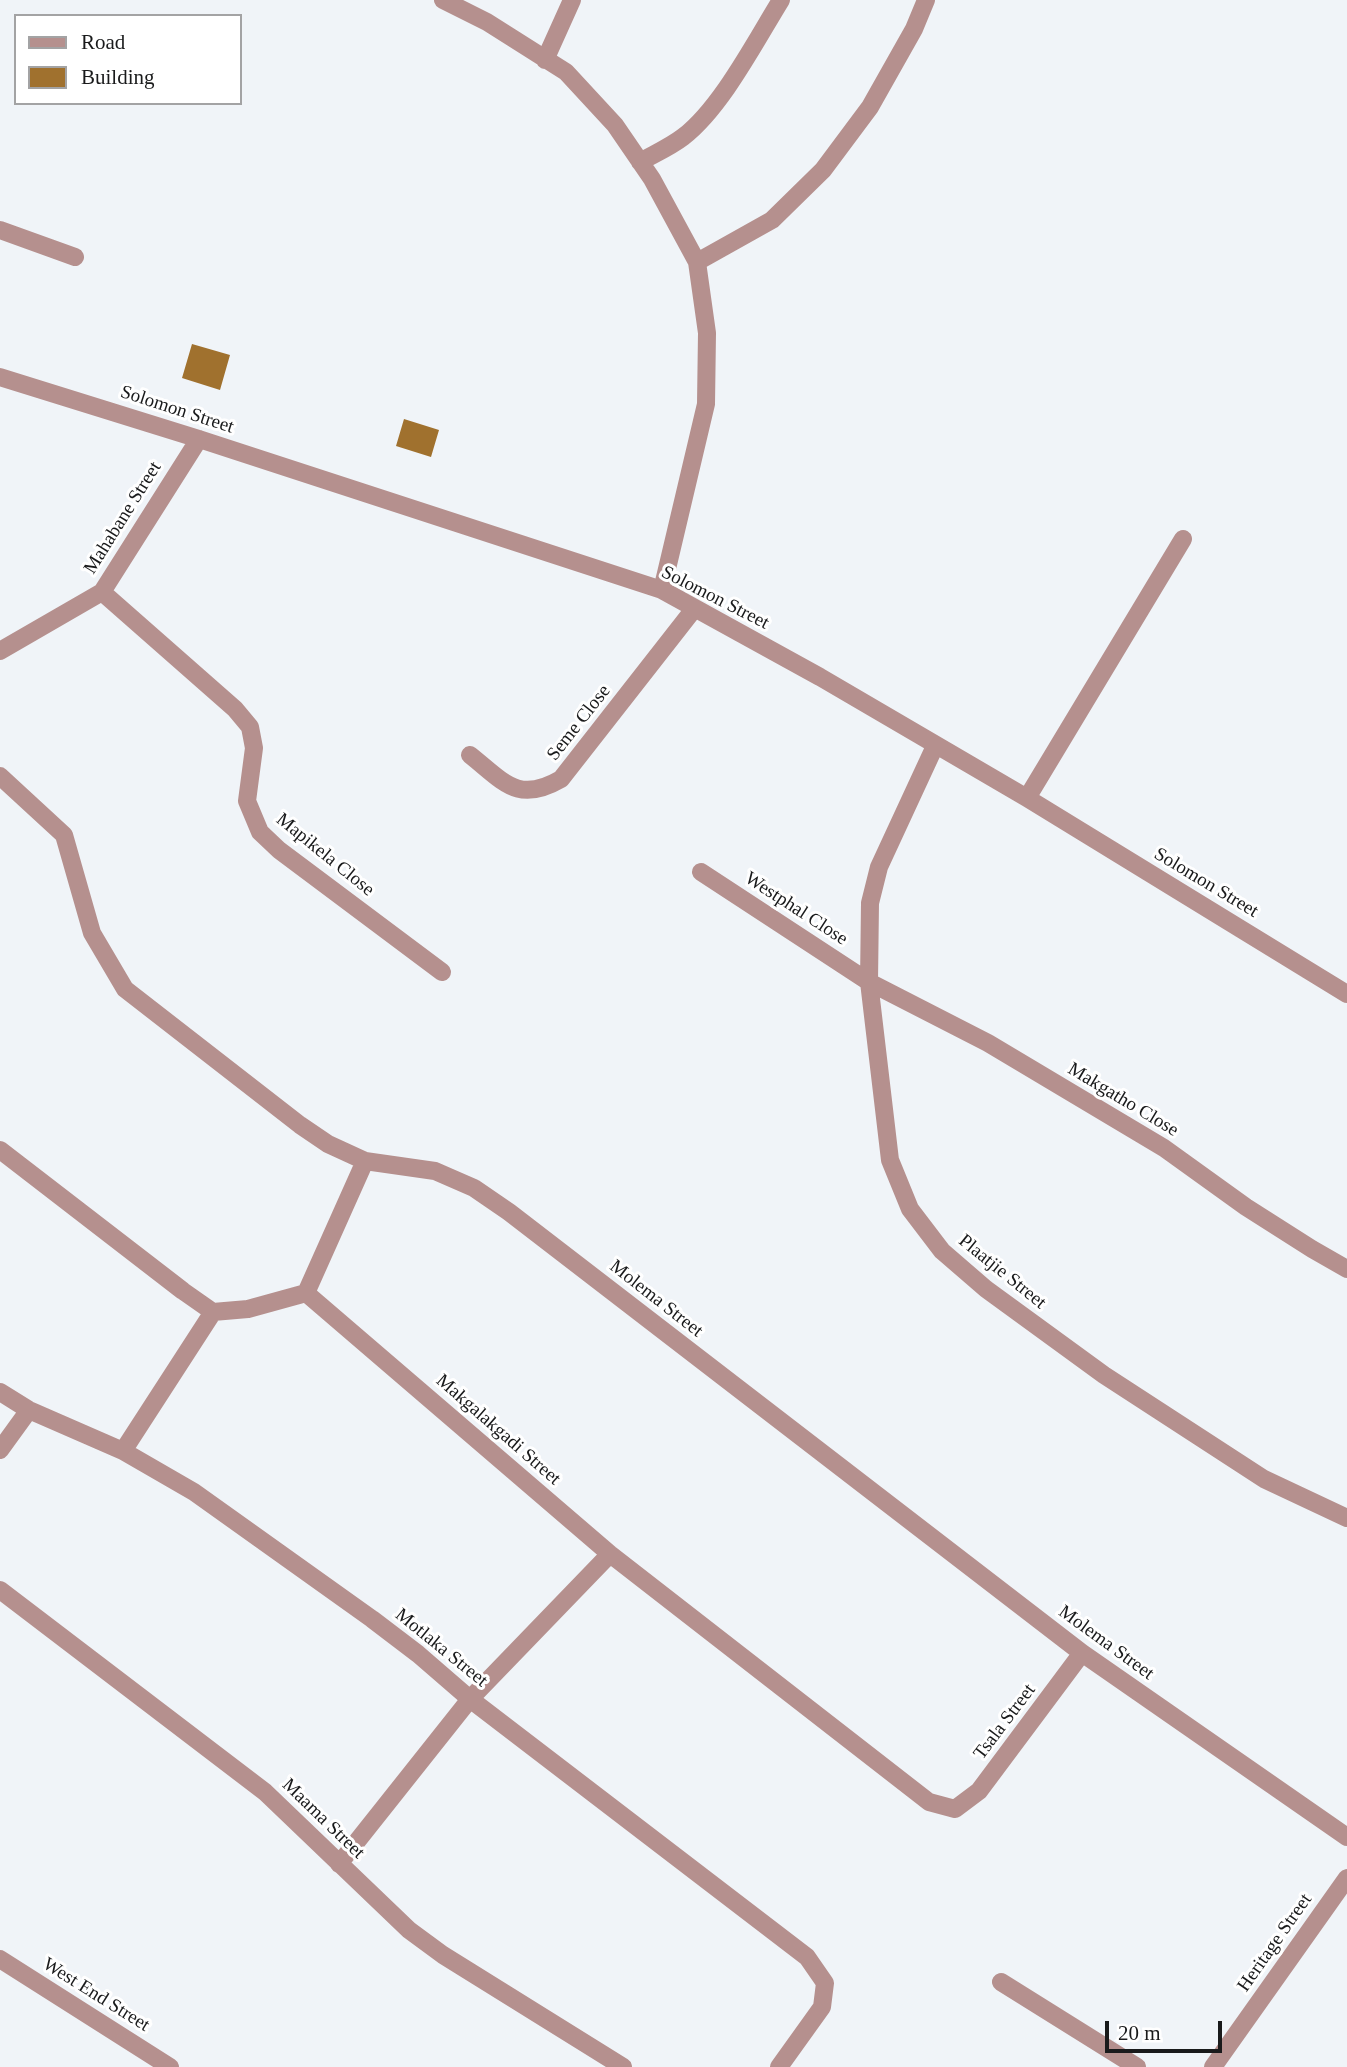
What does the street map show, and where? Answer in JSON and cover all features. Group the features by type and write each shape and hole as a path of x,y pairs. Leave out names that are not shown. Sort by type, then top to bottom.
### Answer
{"street":[{"path":"443,0 487,22 566,72 615,125 652,179 697,262 707,333 706,404 662,590"},
{"path":"545,60 572,0"},
{"path":"640,162 683,137 706,112 724,91 780,0"},
{"path":"697,262 772,220 823,170 870,107 914,29 926,0"},
{"path":"0,230 75,257"},
{"name":"Solomon Street","path":"0,377 662,590 820,677 1027,798 1347,994"},
{"name":"Mahabane Street","path":"0,651 102,592 199,439"},
{"path":"1027,798 1183,539"},
{"name":"Mapikela Close","path":"102,592 235,709 250,727 254,748 247,801 260,832 279,850 442,972"},
{"name":"Seme Close","path":"470,755 509,786 526,791 546,788 561,779 694,609"},
{"name":"Plaatjie Street","path":"935,746 879,867 870,903 869,982 890,1160 910,1209 942,1251 986,1289 1104,1375 1264,1479 1347,1517"},
{"name":"Molema Street","path":"0,776 64,835 92,933 125,989 328,1144 365,1161 435,1171 474,1188 1082,1653 1347,1837"},
{"name":"Westphal Close","path":"701,872 869,982"},
{"name":"Makgatho Close","path":"869,982 988,1043 1164,1148 1245,1206 1347,1269"},
{"path":"0,1150 213,1312 248,1309 306,1293 365,1161"},
{"name":"Makgalakgadi Street","path":"306,1293 610,1554 929,1802 955,1809"},
{"path":"123,1451 213,1312"},
{"name":"Motlaka Street","path":"0,1392 29,1410 123,1451 194,1492 372,1619 470,1699 807,1957 825,1983 822,2007 779,2067"},
{"path":"0,1450 29,1410"},
{"path":"339,1864 470,1699 610,1554"},
{"name":"Maama Street","path":"0,1590 265,1792 409,1930 623,2067"},
{"name":"Tsala Street","path":"955,1809 979,1791 1082,1653"},
{"name":"Heritage Street","path":"1213,2067 1347,1878"},
{"name":"West End Street","path":"0,1959 170,2067"},
{"path":"1001,1982 1137,2067"}],"building":[{"path":"192,344 230,355 220,390 182,378"},
{"path":"404,419 439,430 431,457 396,446"}]}
